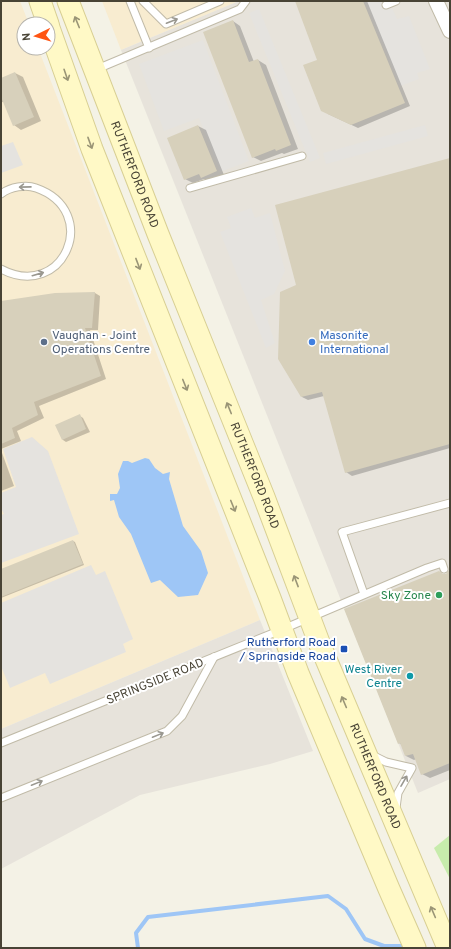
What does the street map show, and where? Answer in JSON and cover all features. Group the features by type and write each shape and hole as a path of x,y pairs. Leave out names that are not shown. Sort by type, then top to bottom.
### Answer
{"main road":[{"path":"40,1 45,16"},
{"name":"RUTHERFORD ROAD","path":"68,1 158,234 264,497 310,618 364,751 394,818 448,948"},
{"path":"56,47 92,149 298,673 415,948"}],"street":[{"path":"436,1 450,31"}],"lane":[{"path":"130,1 149,48"},
{"path":"143,1 166,24 220,1"},
{"path":"95,70 240,9 246,1"},
{"path":"386,5 396,1"},
{"path":"190,188 302,156"},
{"path":"1,194 18,187 33,186 47,191 60,201 68,214 71,229 69,244 63,258 53,268 40,275 25,277 11,274 1,269"},
{"path":"364,594 342,532 450,503"},
{"name":"SPRINGSIDE ROAD","path":"1,743 442,563 444,569"},
{"path":"1,798 167,731 182,716 214,657"},
{"path":"364,751 386,762 412,768 398,793 394,818"}],"shaded area":[{"path":"1,1 20,1 26,16 16,16 16,56 41,56 260,620 1,729"},
{"path":"102,1 239,1 121,50"},
{"path":"239,1 450,1 450,779 418,793 121,50"},
{"path":"365,1 389,1 397,19 409,16 430,69 417,73 419,79 400,86"},
{"path":"259,9 320,158 310,162 249,13"},
{"path":"203,40 249,161 220,172 199,118 164,131 139,64"},
{"path":"425,125 428,136 326,164 323,153"},
{"path":"13,142 23,165 1,173 1,146"},
{"path":"251,208 255,218 270,213 285,271 274,294 261,300 275,343 266,348 220,232 231,228 227,217"},
{"path":"32,437 48,451 79,534 1,563 1,515 4,514 1,508 1,493 16,487 3,449"},
{"path":"91,565 96,575 105,571 133,639 123,644 126,652 50,684 45,673 10,688 1,666 1,603"},
{"path":"260,620 313,751 270,764 140,795 1,869 1,729"}],"green space":[{"path":"450,835 450,879 434,848"}],"water":[{"path":"145,458 149,459 155,468 163,474 170,472 169,479 183,526 201,551 208,573 198,595 178,597 160,580 151,583 131,534 119,517 114,500 110,501 110,494 117,494 120,488 118,474 123,461 132,463"}],"building":[{"path":"295,1 363,1 405,103 351,125 321,111 303,65 317,60"},
{"path":"233,20 249,62 258,59 291,145 276,151 275,149 252,158 203,32"},
{"path":"15,72 34,117 13,126 1,97 1,78"},
{"path":"198,125 217,171 201,178 199,174 184,180 167,138"},
{"path":"450,158 450,444 345,473 322,392 301,397 278,359 280,292 296,285 275,205"},
{"path":"95,292 92,328 85,328 101,376 34,402 38,415 12,428 15,438 1,444 1,301 55,293"},
{"path":"80,414 86,429 62,440 55,425"},
{"path":"73,540 83,564 1,597 1,569"},
{"name":"West River Centre","path":"449,567 450,763 421,775 413,754 405,756 400,743 398,744 344,609 439,571 446,574"}],"waterway":[{"path":"138,948 136,933 148,917 328,896 346,909 365,939 384,946 403,946"}],"place":[{"name":"Vaughan - Joint Operations Centre","path":"44,342"},
{"name":"Masonite International","path":"312,342"},
{"name":"Sky Zone","path":"439,595"},
{"name":"Rutherford Road / Springside Road","path":"344,649"},
{"name":"West River Centre","path":"410,676"}]}
